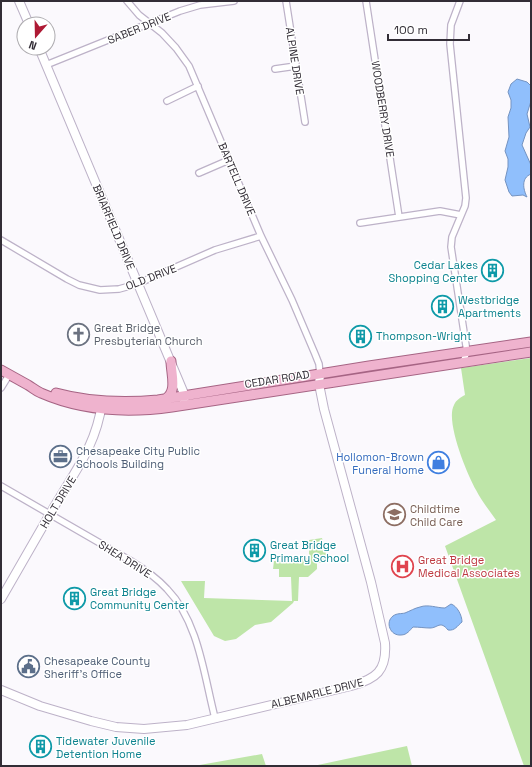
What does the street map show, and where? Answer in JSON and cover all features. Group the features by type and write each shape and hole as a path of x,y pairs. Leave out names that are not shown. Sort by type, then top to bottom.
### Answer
{"main road":[{"name":"CEDAR ROAD","path":"5,372 30,386 38,386 72,397 101,404 145,410 183,405 467,352 531,342"},
{"name":"CEDAR ROAD","path":"101,404 165,399 463,362 529,352"},
{"path":"165,399 170,397 173,390 171,362"}],"street":[{"path":"19,1 26,16"},
{"name":"BARTELL DRIVE","path":"127,1 139,15 158,29 176,48 189,66 274,266 292,300 315,354 319,364 319,379"},
{"name":"SABER DRIVE","path":"46,65 168,15 193,7 234,1"},
{"name":"ALPINE DRIVE","path":"286,1 304,122"},
{"name":"WOODBERRY DRIVE","path":"366,1 399,217"},
{"path":"460,1 451,25 450,44 466,198 465,206 452,238 451,247 467,352 463,362"},
{"name":"BRIARFIELD DRIVE","path":"42,56 185,396"},
{"path":"275,70 296,66"},
{"path":"167,101 198,86"},
{"path":"198,173 229,160"},
{"path":"360,223 440,211 461,215"},
{"name":"OLD DRIVE","path":"1,240 79,285 100,290 112,290 137,284 215,250 261,236"},
{"path":"1,388 5,372"},
{"name":"ALBEMARLE DRIVE","path":"1,690 40,706 91,721 116,727 158,729 187,725 363,683 376,675 384,665 386,652 385,644 371,582 332,442 319,379"},
{"path":"183,405 185,396"},
{"name":"HOLT DRIVE","path":"1,599 88,450 95,434 101,404"},
{"name":"SHEA DRIVE","path":"1,486 131,561 148,572 168,590 189,623 200,653 215,718"}],"green space":[{"path":"531,358 531,766 524,766 445,546 496,520 480,498 472,482 458,448 452,423 454,405 465,395 461,368"},
{"path":"322,538 326,558 321,563 317,563 317,569 308,577 299,577 298,601 294,601 271,622 255,625 236,639 225,641 214,636 181,581 205,581 204,598 292,601 291,577 279,577 279,569 273,569 274,561 294,561 295,558 309,558 309,540"},
{"path":"407,746 412,766 313,766"},
{"path":"262,754 266,766 194,766"}],"water":[{"path":"517,79 527,82 531,86 531,101 527,114 530,127 526,133 522,145 531,165 531,174 524,181 527,197 523,195 512,196 505,180 508,159 505,151 509,137 508,117 511,108 511,100 508,92 511,84"},
{"path":"451,604 459,611 462,622 452,630 448,630 443,625 433,628 413,627 403,635 397,635 390,628 389,622 396,614 405,613 423,606 445,608"}],"place":[{"name":"Cedar Lakes Shopping Center","path":"493,271"},
{"name":"Westbridge Apartments","path":"442,306"},
{"name":"Great Bridge Presbyterian Church","path":"78,334"},
{"name":"Thompson-Wright","path":"361,336"},
{"name":"Chesapeake City Public Schools Building","path":"61,457"},
{"name":"Hollomon-Brown Funeral Home","path":"439,463"},
{"name":"Childtime Child Care","path":"395,515"},
{"name":"Great Bridge Primary School","path":"254,551"},
{"name":"Great Bridge Medical Associates","path":"402,566"},
{"name":"Great Bridge Community Center","path":"74,598"},
{"name":"Chesapeake County Sheriff's Office","path":"29,667"},
{"name":"Tidewater Juvenile Detention Home","path":"41,747"}]}
